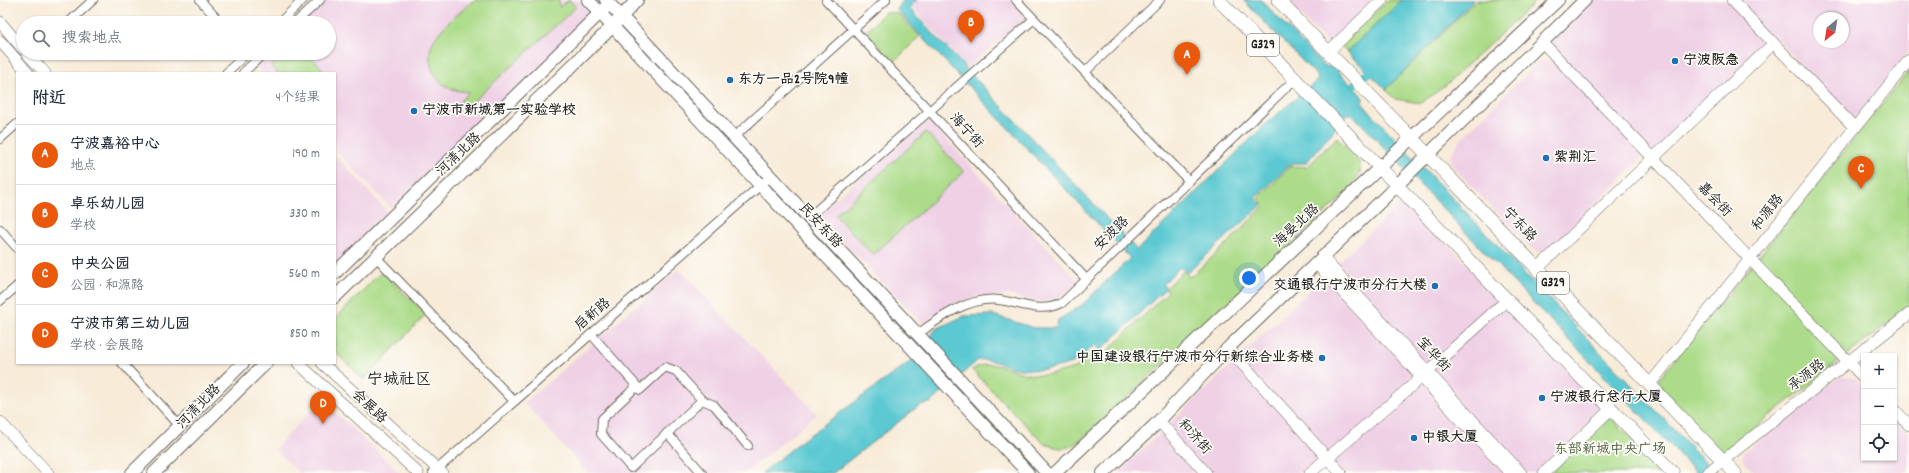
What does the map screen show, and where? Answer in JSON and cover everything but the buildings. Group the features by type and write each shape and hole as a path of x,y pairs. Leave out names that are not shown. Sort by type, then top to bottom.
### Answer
{"main road":[{"name":"民安东路","path":"588,0 1028,473"},
{"name":"河清北路","path":"336,296 613,26 621,15 636,0"},
{"name":"G329","path":"1219,0 1396,185 1508,299 1673,473"},
{"name":"宁东路","path":"1278,0 1736,473"},
{"name":"海晏北路","path":"1055,473 1558,0"},
{"path":"1103,473 1157,423 1228,348 1585,0"},
{"name":"民安东路","path":"610,1 621,15 1047,473"},
{"name":"河清北路","path":"336,272 610,1"},
{"name":"河清北路","path":"132,473 242,364"},
{"name":"河清北路","path":"154,473 265,364"}],"street":[{"path":"76,16 93,0"},
{"path":"200,0 215,16"},
{"path":"286,16 303,0"},
{"path":"303,16 320,0"},
{"name":"海宁街","path":"826,0 1087,280"},
{"path":"734,137 886,0"},
{"path":"1016,0 1189,181"},
{"path":"1085,72 1160,0"},
{"path":"1328,52 1382,0"},
{"path":"1732,0 1855,128"},
{"path":"809,217 1034,19"},
{"path":"0,22 16,40"},
{"path":"0,41 27,72"},
{"name":"嘉会街","path":"1542,42 1861,375"},
{"path":"1538,268 1773,44"},
{"path":"19,64 22,60"},
{"path":"34,60 44,72"},
{"path":"227,72 240,60"},
{"path":"244,72 256,60"},
{"name":"和源路","path":"1650,384 1909,60"},
{"name":"安波路","path":"918,334 948,313 964,306 991,299 1032,308 1046,309 1062,303 1295,79"},
{"path":"0,139 16,125"},
{"name":"启新路","path":"437,472 514,402 771,176"},
{"path":"0,229 16,247"},
{"path":"376,257 514,402"},
{"name":"宝华街","path":"1319,260 1425,374 1521,473"},
{"path":"0,301 16,287"},
{"path":"1310,473 1425,374 1508,299"},
{"name":"承源路","path":"1707,473 1909,314"},
{"path":"591,334 640,390 665,367 676,371 702,400 714,405 748,446"},
{"path":"1228,348 1341,473"},
{"path":"123,364 180,426"},
{"name":"会展路","path":"299,364 418,473"},
{"name":"会展路","path":"323,364 437,472"},
{"name":"宝华街","path":"1425,374 1510,473"},
{"path":"637,386 602,419 601,434 634,470 667,433 702,400"},
{"path":"1544,473 1612,408"},
{"path":"1897,412 1909,425"},
{"path":"0,422 48,473"},
{"name":"和济街","path":"1157,423 1196,473"},
{"name":"和济街","path":"1157,423 1206,473"},
{"path":"667,433 702,473"}],"shaded area":[{"name":"宁波市新城第一实验学校","path":"325,0 580,0 586,10 584,23 391,208 336,150 336,72 262,72 256,66 262,60 336,60 336,16 308,16"},
{"path":"918,0 1011,0 1027,17 967,68 911,6"},
{"path":"1286,0 1376,0 1330,46"},
{"path":"1595,0 1909,0 1909,51 1854,120 1775,37 1653,153 1550,43"},
{"name":"紫荆汇","path":"1540,60 1555,61 1641,150 1642,159 1546,251 1538,252 1530,247 1454,168 1450,156 1460,140"},
{"path":"928,120 1079,282 1060,297 1045,301 1026,300 1008,295 975,297 944,308 923,324 817,215"},
{"path":"336,156 388,212 336,265"},
{"path":"1405,199 1604,410 1538,473 1118,473"},
{"path":"679,269 817,414 745,473 588,473 524,403"},
{"path":"1841,376 1855,378 1861,385 1861,461 1897,461 1897,422 1909,434 1909,468 1904,473 1755,473 1743,461 1743,453"},
{"path":"321,399 400,473 299,473 275,449"}],"green space":[{"path":"474,0 559,0 559,7 569,0 576,7 466,108 460,101 469,92 458,91 442,83 434,73 430,61 430,55 433,42 441,30"},
{"path":"1388,0 1402,0 1347,52 1341,45"},
{"path":"1476,0 1537,0 1446,85 1421,103 1395,99 1386,89"},
{"path":"885,12 897,13 920,36 894,62 865,32"},
{"path":"277,60 314,60 323,69 320,72 276,72 271,66"},
{"path":"1909,71 1909,307 1722,453 1656,383"},
{"path":"926,132 964,172 873,255 835,215"},
{"path":"1337,137 1356,157 1361,168 1355,182 1348,191 1078,442 1062,448 1049,445 1041,441 972,370 988,364 1029,374 1050,374 1083,365 1081,362 1098,349 1104,354 1168,292 1165,289 1183,271 1190,277 1226,245 1264,206 1258,198 1291,166 1307,167"},
{"path":"383,273 426,314 364,380 336,353 336,318 378,275"},
{"name":"东部新城中央广场","path":"1610,417 1667,473 1551,473"}],"water":[{"path":"904,0 917,0 909,8 1137,250 1270,120 1318,80 1317,76 1243,0 1261,0 1321,63 1328,67 1333,66 1364,98 1362,102 1364,105 1389,132 1716,473 1697,473 1351,113 1347,115 1306,163 1292,163 1255,198 1262,205 1187,273 1180,267 1163,284 1166,288 1101,350 1095,345 1079,358 1080,360 1063,366 1037,370 1020,369 991,361 978,360 930,403 920,405 833,473 762,473 804,439 911,361 936,329 964,316 993,315 1034,328 1056,328 1058,320 1082,305 1130,258 897,10 897,7"},
{"path":"1402,0 1474,0 1386,89 1347,52"}],"waterway":[{"path":"1355,84 1376,66"}],"place":[{"name":"卓乐幼儿园","path":"971,43"},
{"name":"宁波阪急","path":"1675,61"},
{"name":"宁波嘉裕中心","path":"1187,75"},
{"name":"东方一品2号院9幢","path":"730,80"},
{"name":"宁波市新城第一实验学校","path":"414,111"},
{"name":"紫荆汇","path":"1546,158"},
{"name":"中央公园","path":"1861,189"},
{"name":"交通银行宁波市分行大楼","path":"1435,286"},
{"name":"中国建设银行宁波市分行新综合业务楼","path":"1322,358"},
{"name":"宁波银行总行大厦","path":"1542,398"},
{"name":"宁波市第三幼儿园","path":"323,424"},
{"name":"中银大厦","path":"1414,438"}],"district":[{"name":"宁城社区","path":"399,380"}]}
